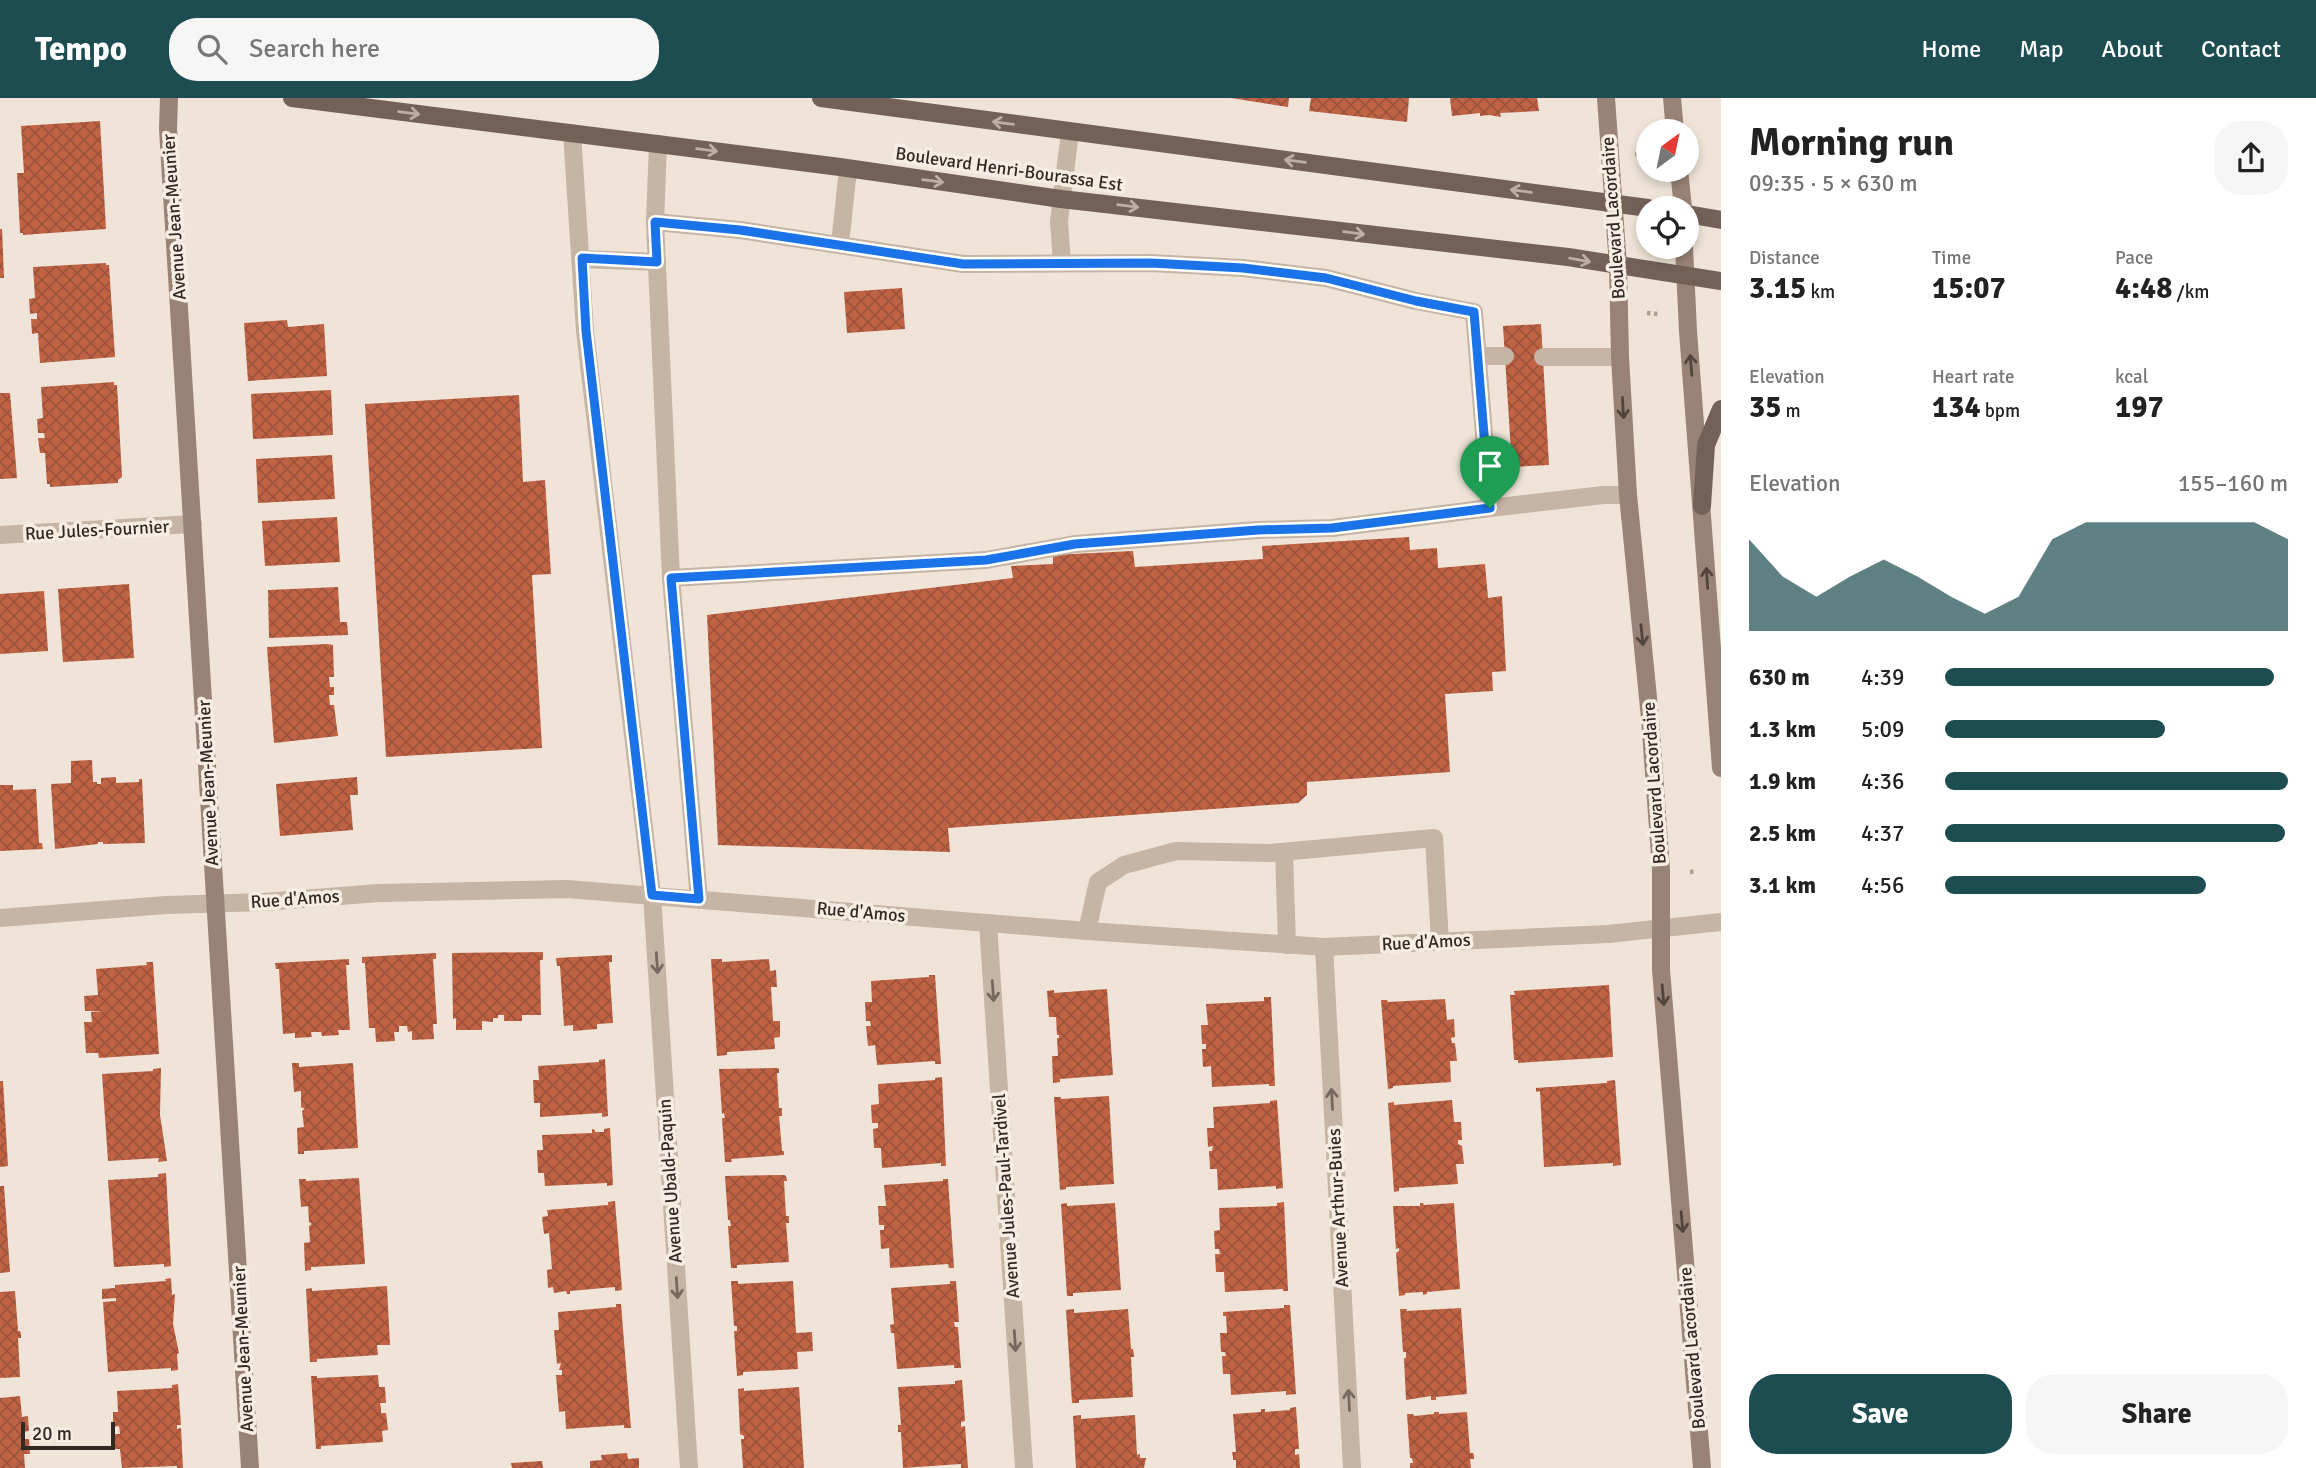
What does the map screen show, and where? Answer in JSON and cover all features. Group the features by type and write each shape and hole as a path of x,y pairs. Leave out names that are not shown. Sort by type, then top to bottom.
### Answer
{"main road":[{"name":"Avenue Jean-Meunier","path":"169,98 168,129 250,1468"},
{"name":"Boulevard Henri-Bourassa Est","path":"292,98 659,144 1061,199 1568,257 1721,281"},
{"path":"821,98 1636,206"},
{"name":"Boulevard Lacordaire","path":"1606,98 1618,266 1628,495 1661,869 1662,984 1702,1468"},
{"path":"1672,98 1674,119"},
{"path":"1699,216 1721,220"},
{"path":"1684,259 1721,768"},
{"path":"1702,506 1706,445 1721,409"}],"street":[{"path":"1062,263 1059,220 1070,132"},
{"name":"Avenue Ubald-Paquin","path":"572,133 586,331 652,895 689,1468"},
{"path":"659,144 655,222 671,578 699,899"},
{"path":"840,244 848,169"},
{"path":"655,222 740,230 963,264 1164,264 1243,268 1326,278 1416,301 1474,312 1490,508"},
{"path":"582,258 657,262"},
{"path":"1478,356 1505,356"},
{"path":"1543,357 1620,358"},
{"path":"671,578 986,560 1075,544 1258,530 1332,528 1603,495 1628,495"},
{"name":"Rue Jules-Fournier","path":"0,536 193,524"},
{"path":"1087,931 1098,882 1124,865 1176,851 1284,852 1434,838 1440,942"},
{"path":"1284,852 1287,945"},
{"name":"Rue d'Amos","path":"0,918 379,893 567,889 1087,931 1324,947 1608,934 1721,922"},
{"name":"Avenue Jules-Paul-Tardivel","path":"988,923 1024,1468"},
{"name":"Avenue Arthur-Buies","path":"1324,947 1352,1468"}],"path":[{"path":"1647,313 1658,314"},
{"path":"1690,872 1697,871"}],"building":[{"path":"1231,98 1289,98 1288,107"},
{"path":"1311,98 1409,98 1407,122 1309,111"},
{"path":"1450,98 1537,98 1539,111 1500,113 1501,117 1480,116 1480,113 1452,116"},
{"path":"100,121 106,229 23,235 20,233 17,173 24,173 21,126"},
{"path":"2,229 4,278 0,278"},
{"path":"109,265 115,357 40,363 38,333 32,334 31,319 37,319 37,313 30,314 29,299 35,298 33,267"},
{"path":"902,288 905,329 847,333 844,292"},
{"path":"287,320 288,327 324,324 327,376 248,381 244,323"},
{"path":"1541,324 1549,465 1512,467 1503,326"},
{"path":"114,382 114,385 117,385 122,477 118,483 50,487 50,484 47,484 45,453 40,453 38,438 45,438 44,433 38,433 37,419 43,418 41,387"},
{"path":"331,390 333,435 253,439 251,394"},
{"path":"0,393 10,393 17,478 0,479"},
{"path":"519,395 523,482 545,480 551,574 532,575 542,748 386,757 365,404"},
{"path":"332,455 335,499 258,503 256,459"},
{"path":"337,517 340,562 265,566 262,521"},
{"path":"1409,537 1410,550 1437,548 1438,568 1485,564 1488,598 1502,596 1506,671 1492,672 1493,691 1445,694 1450,772 1307,782 1307,795 1298,803 948,828 950,852 718,845 707,615 1013,578 1011,566 1053,564 1053,555 1133,551 1135,567 1263,559 1262,546"},
{"path":"129,584 134,658 63,662 58,589"},
{"path":"338,587 340,622 347,622 348,635 269,638 268,590"},
{"path":"44,591 48,651 0,654 0,594"},
{"path":"333,645 334,677 329,677 330,687 334,687 334,695 329,695 330,705 334,705 338,736 274,743 267,647"},
{"path":"92,760 93,782 97,784 101,784 101,778 116,777 116,783 139,782 139,779 142,779 145,843 98,842 55,849 51,784 71,783 71,761"},
{"path":"357,777 358,795 350,795 353,830 280,836 276,784"},
{"path":"0,785 13,785 13,790 36,789 39,843 42,843 43,849 0,851"},
{"path":"543,952 543,960 540,960 541,1015 522,1015 522,1021 504,1021 504,1015 498,1015 498,1018 493,1018 493,1022 482,1021 482,1030 456,1030 456,1018 453,1019 452,953"},
{"path":"436,953 436,959 433,959 437,1024 433,1024 434,1039 412,1040 412,1031 408,1032 407,1026 399,1026 399,1032 394,1032 395,1041 376,1042 375,1028 369,1028 365,963 362,963 362,957"},
{"path":"612,955 612,962 609,962 613,1023 597,1024 597,1029 573,1031 573,1025 564,1026 560,966 557,966 556,958"},
{"path":"349,959 349,965 346,965 350,1030 338,1030 339,1035 322,1036 321,1032 311,1032 312,1037 295,1038 295,1033 283,1034 279,969 276,969 275,963"},
{"path":"711,959 722,959 722,962 769,959 770,971 776,970 777,987 771,987 773,1021 780,1021 780,1037 774,1038 775,1049 727,1052 727,1055 717,1056"},
{"path":"146,962 153,962 159,1054 99,1058 98,1053 86,1053 84,1022 92,1022 91,1012 103,1011 85,1011 84,996 98,995 96,969 147,965"},
{"path":"935,975 941,1064 935,1064 935,1061 877,1065 875,1045 868,1046 866,1026 871,1026 870,1021 866,1021 865,1002 872,1002 871,981"},
{"path":"1609,985 1613,1057 1518,1063 1518,1060 1514,1060 1510,995 1515,995 1514,991"},
{"path":"1107,989 1113,1075 1060,1079 1060,1082 1053,1083 1052,1056 1058,1056 1059,1035 1056,1017 1049,1017 1047,991 1054,990 1054,993"},
{"path":"1264,997 1271,997 1275,1086 1212,1087 1211,1066 1203,1067 1202,1049 1206,1049 1206,1044 1202,1044 1201,1025 1208,1025 1206,1004 1264,1001"},
{"path":"1445,999 1447,1020 1454,1019 1455,1037 1451,1038 1452,1043 1455,1043 1457,1061 1450,1061 1451,1082 1393,1086 1388,1089 1381,1000 1388,1002"},
{"path":"605,1059 608,1116 602,1117 602,1113 540,1117 540,1103 534,1103 533,1080 539,1080 538,1066 599,1062"},
{"path":"292,1063 299,1063 299,1067 353,1063 358,1148 304,1151 304,1154 298,1154 297,1128 304,1127 302,1111 305,1109 301,1107 301,1091 294,1092"},
{"path":"161,1068 160,1115 167,1161 158,1162 159,1158 108,1161 102,1074 153,1071"},
{"path":"777,1068 784,1155 731,1159 732,1162 725,1162 722,1118 725,1118 724,1113 722,1114 719,1069"},
{"path":"942,1077 946,1166 941,1166 941,1163 882,1168 881,1148 874,1148 873,1129 878,1128 878,1123 872,1123 871,1105 879,1104 878,1084 935,1080"},
{"path":"1615,1080 1621,1165 1613,1166 1613,1163 1544,1167 1540,1091 1536,1092 1536,1088 1607,1083"},
{"path":"0,1081 3,1081 8,1166 0,1167"},
{"path":"1109,1096 1114,1184 1066,1187 1060,1190 1054,1097 1061,1099"},
{"path":"1277,1100 1283,1188 1276,1189 1276,1186 1218,1190 1217,1169 1210,1169 1209,1151 1212,1151 1213,1146 1208,1147 1207,1128 1214,1128 1213,1107 1270,1103"},
{"path":"1452,1100 1454,1122 1461,1122 1462,1140 1458,1140 1458,1144 1462,1146 1464,1164 1456,1164 1458,1184 1399,1188 1399,1191 1394,1192 1388,1103 1394,1102 1394,1105"},
{"path":"610,1128 613,1185 545,1186 544,1173 538,1173 537,1150 543,1150 542,1135 592,1133 592,1129 595,1132 604,1132 604,1129"},
{"path":"166,1173 171,1266 164,1267 164,1264 114,1267 108,1180 158,1177 158,1174"},
{"path":"784,1175 787,1181 784,1181 786,1216 789,1216 789,1223 786,1223 789,1262 737,1265 737,1268 731,1268 728,1226 731,1226 728,1220 725,1176"},
{"path":"359,1178 365,1264 311,1267 311,1270 305,1271 304,1243 310,1242 309,1226 312,1224 309,1222 308,1206 301,1207 299,1179 306,1181"},
{"path":"948,1179 954,1268 949,1268 948,1264 890,1268 889,1248 881,1249 880,1230 884,1230 884,1225 879,1225 878,1206 886,1206 884,1185"},
{"path":"0,1186 4,1186 10,1272 0,1273"},
{"path":"615,1201 622,1290 615,1291 615,1287 570,1291 570,1294 566,1291 554,1293 553,1287 548,1288 547,1270 552,1269 549,1233 544,1234 542,1217 548,1216 547,1210 608,1205 608,1202"},
{"path":"1284,1202 1288,1291 1225,1292 1224,1272 1216,1272 1215,1254 1220,1254 1219,1249 1215,1249 1214,1231 1220,1230 1219,1208 1277,1206 1277,1203"},
{"path":"1067,1203 1067,1206 1115,1203 1121,1290 1073,1293 1073,1296 1067,1296 1061,1204"},
{"path":"1420,1203 1454,1203 1460,1289 1427,1292 1423,1295 1423,1292 1405,1293 1399,1296 1396,1253 1399,1248 1396,1249 1393,1206 1420,1206"},
{"path":"171,1278 172,1295 175,1294 173,1324 179,1353 178,1370 171,1371 171,1368 108,1372 103,1302 116,1301 116,1298 102,1299 102,1289 115,1288 115,1285 166,1281 165,1279"},
{"path":"731,1281 738,1281 738,1284 793,1281 796,1333 812,1332 813,1351 797,1352 798,1369 743,1372 743,1375 737,1376 734,1331 737,1331 737,1326 734,1326"},
{"path":"950,1281 956,1281 959,1322 954,1322 955,1327 958,1327 961,1368 954,1368 954,1365 897,1369 894,1333 891,1333 890,1325 894,1324 891,1288 950,1284"},
{"path":"387,1286 390,1345 377,1345 378,1355 317,1359 317,1362 310,1362 306,1289 312,1288 312,1291"},
{"path":"15,1291 18,1331 21,1334 21,1338 18,1338 20,1377 0,1378 0,1292"},
{"path":"616,1304 621,1304 631,1428 624,1428 624,1425 566,1429 565,1411 559,1412 556,1375 562,1375 562,1370 559,1370 561,1363 557,1364 554,1330 559,1330 558,1312 616,1307"},
{"path":"1284,1305 1290,1305 1296,1394 1286,1395 1286,1391 1231,1395 1230,1374 1223,1374 1222,1356 1226,1356 1225,1352 1221,1352 1220,1333 1227,1333 1226,1316 1223,1316 1223,1312 1284,1308"},
{"path":"1461,1308 1467,1394 1436,1397 1436,1400 1431,1400 1431,1396 1406,1400 1406,1352 1403,1352 1400,1309"},
{"path":"1074,1309 1074,1313 1128,1309 1131,1349 1134,1354 1134,1357 1131,1357 1133,1397 1079,1400 1079,1403 1072,1403 1066,1310"},
{"path":"378,1375 379,1387 385,1387 386,1403 380,1403 381,1413 386,1413 388,1430 382,1431 383,1442 321,1446 321,1449 316,1449 311,1376"},
{"path":"962,1380 965,1421 961,1422 961,1427 965,1426 968,1468 961,1468 961,1464 903,1468 901,1432 898,1432 898,1425 901,1425 898,1387 955,1384 955,1381"},
{"path":"178,1384 181,1425 177,1425 177,1429 181,1428 183,1468 122,1468 120,1449 115,1449 114,1434 120,1434 119,1426 113,1427 113,1412 118,1412 117,1391 172,1388 172,1385"},
{"path":"799,1387 804,1468 743,1468 741,1439 744,1439 744,1436 740,1434 738,1389 744,1388 744,1391"},
{"path":"20,1396 22,1417 28,1416 29,1431 22,1432 22,1439 29,1439 30,1454 24,1454 25,1468 0,1468 0,1398"},
{"path":"1296,1407 1299,1449 1295,1449 1295,1455 1299,1454 1300,1468 1236,1468 1232,1452 1236,1452 1233,1414 1261,1412 1261,1409 1265,1409 1265,1412 1290,1410"},
{"path":"1434,1412 1467,1412 1470,1453 1474,1456 1474,1459 1470,1459 1471,1468 1410,1468 1410,1463 1413,1463 1410,1458 1407,1414 1414,1416"},
{"path":"1081,1415 1081,1419 1135,1415 1137,1455 1146,1458 1144,1468 1076,1468 1073,1416"},
{"path":"627,1453 628,1459 639,1458 639,1468 590,1468 590,1461 602,1460 601,1455"},
{"path":"542,1461 543,1468 512,1468 511,1463"}],"route":[{"path":"655,222 740,230 963,264 1151,263 1243,268 1326,278 1416,301 1474,312 1490,508 1332,528 1258,530 1075,544 986,560 671,578 699,899 652,895 586,331 582,258 657,262 655,222"}]}
